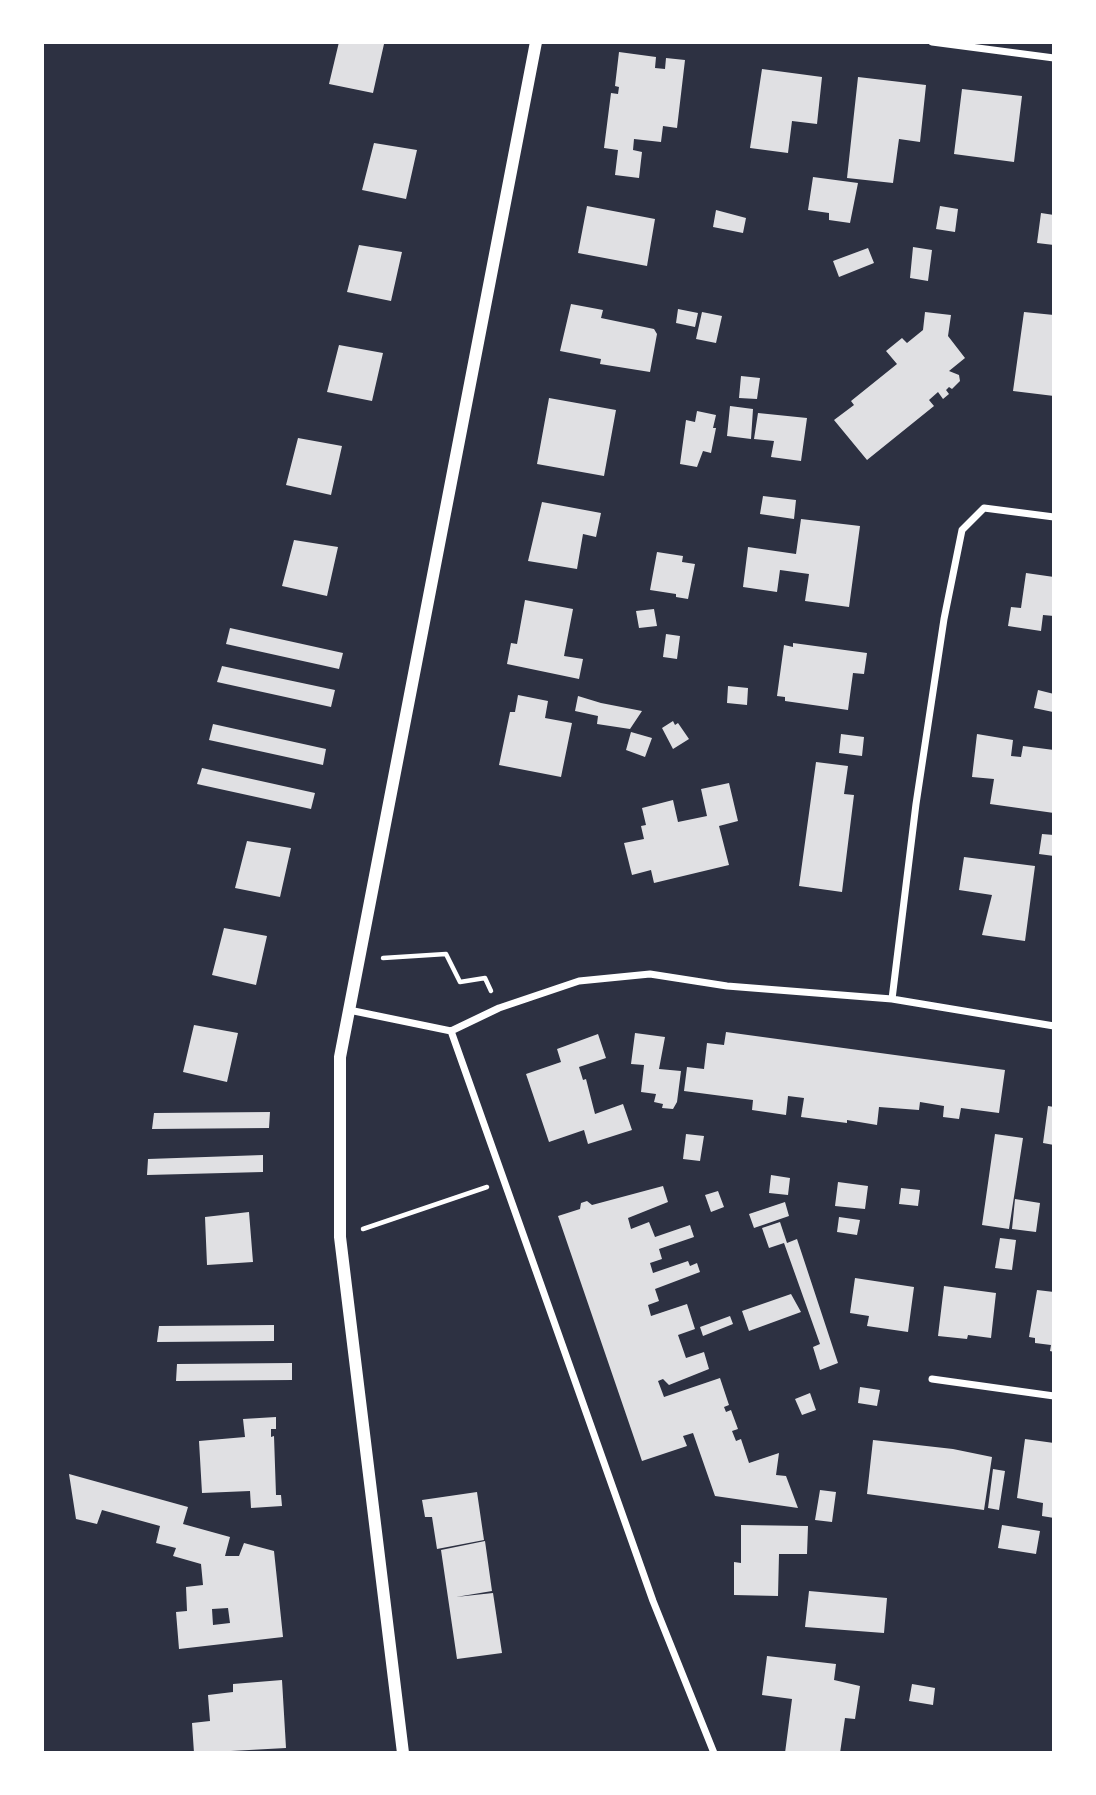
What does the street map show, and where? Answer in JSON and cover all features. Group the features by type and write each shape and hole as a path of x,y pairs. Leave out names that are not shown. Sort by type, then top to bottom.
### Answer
{"street":[{"path":"403,1753 340,1237 340,1057 536,42"},
{"path":"932,42 1054,58"},
{"path":"892,999 916,804 944,619 962,530 984,509 1054,517"},
{"path":"348,1010 394,1017 451,1031 499,1008 579,981 650,974 727,986 892,999 1054,1026"},
{"path":"451,1031 653,1601 714,1753"},
{"path":"932,1379 1054,1396"}],"path":[{"path":"359,959 446,954 460,982 485,978 499,1008"},
{"path":"340,1237 504,1182"}],"building":[{"path":"339,42 384,44 373,93 329,84"},
{"path":"619,52 656,57 655,68 665,69 666,58 685,60 677,128 663,126 661,142 634,139 633,150 642,152 639,178 615,175 618,150 604,148 611,93 618,94 619,87 615,86"},
{"path":"762,69 822,77 817,124 792,121 788,153 750,148"},
{"path":"858,77 926,85 920,142 899,139 893,183 847,178"},
{"path":"962,89 1022,96 1014,162 954,154"},
{"path":"374,143 417,150 406,199 362,190"},
{"path":"813,177 858,183 850,223 829,220 829,213 808,210"},
{"path":"587,206 655,219 647,266 578,253"},
{"path":"940,206 958,209 955,232 936,229"},
{"path":"716,210 746,218 743,233 713,227"},
{"path":"1041,213 1054,215 1054,245 1037,243"},
{"path":"359,245 402,252 391,301 347,292"},
{"path":"913,247 932,250 928,281 910,278"},
{"path":"868,248 874,263 839,277 833,261"},
{"path":"571,304 603,310 601,318 654,329 657,334 650,372 600,364 601,359 560,351"},
{"path":"678,309 698,313 695,327 676,323"},
{"path":"702,312 722,316 716,343 696,339"},
{"path":"925,312 951,315 948,336 965,358 949,371 959,375 960,381 952,389 949,387 946,390 949,394 943,399 938,392 929,400 934,406 867,460 834,420 854,405 851,401 897,364 886,351 902,338 907,343 923,330"},
{"path":"1024,312 1054,315 1054,396 1013,391"},
{"path":"339,345 383,353 372,401 327,392"},
{"path":"741,376 760,378 757,399 739,398"},
{"path":"549,398 616,410 604,476 537,464"},
{"path":"730,406 753,409 751,439 727,436"},
{"path":"697,411 716,415 713,428 716,428 711,453 703,451 697,467 680,464 686,420 695,422"},
{"path":"758,413 807,418 801,461 771,457 774,441 754,439"},
{"path":"298,438 342,446 331,495 286,485"},
{"path":"763,496 796,500 794,519 760,514"},
{"path":"542,502 601,513 596,537 583,534 577,569 528,561"},
{"path":"801,519 860,526 849,607 805,601 809,574 780,570 777,592 743,587 748,547 796,554"},
{"path":"294,540 338,547 327,596 282,586"},
{"path":"657,552 683,556 682,562 695,564 688,599 650,590"},
{"path":"1026,573 1054,577 1054,616 1043,615 1041,631 1008,626 1011,607 1021,608"},
{"path":"525,600 573,609 564,656 583,659 579,679 507,664 511,643 517,644"},
{"path":"654,609 657,626 639,628 636,611"},
{"path":"230,628 343,653 339,669 226,644"},
{"path":"666,634 680,636 677,659 663,657"},
{"path":"793,643 867,653 864,674 853,673 848,710 785,701 785,697 777,696 784,645 793,647"},
{"path":"222,666 335,690 331,707 217,682"},
{"path":"728,686 748,688 747,705 727,703"},
{"path":"1038,690 1054,694 1053,712 1034,708"},
{"path":"518,695 548,701 545,718 572,723 561,777 499,765 510,712 515,712"},
{"path":"578,696 642,711 630,729 597,724 598,716 575,711"},
{"path":"673,721 675,725 678,723 689,739 673,749 662,728"},
{"path":"213,724 326,749 323,765 209,740"},
{"path":"631,732 652,738 645,757 626,750"},
{"path":"841,734 864,737 862,756 839,753"},
{"path":"977,734 1013,740 1011,756 1021,757 1023,746 1054,750 1054,813 990,804 994,779 972,777"},
{"path":"816,762 848,766 844,794 854,795 842,892 799,886"},
{"path":"202,768 315,793 311,809 197,784"},
{"path":"729,783 738,821 719,826 729,865 654,883 651,870 632,875 624,843 644,839 641,826 646,825 642,808 673,800 678,822 707,816 701,789"},
{"path":"1042,834 1054,835 1054,856 1039,854"},
{"path":"247,841 291,848 280,897 235,888"},
{"path":"964,857 1035,866 1025,941 982,935 992,895 959,890"},
{"path":"224,928 267,936 256,985 212,975"},
{"path":"194,1025 238,1033 227,1082 183,1072"},
{"path":"726,1032 1005,1070 999,1113 961,1108 959,1119 943,1117 944,1106 920,1102 919,1110 879,1107 877,1125 847,1120 847,1123 801,1117 804,1098 788,1096 786,1115 752,1110 753,1100 684,1091 687,1067 704,1069 707,1043 724,1045"},
{"path":"635,1033 665,1037 659,1069 681,1071 677,1102 673,1109 662,1108 663,1104 654,1102 656,1094 641,1092 644,1065 631,1064"},
{"path":"598,1034 606,1058 579,1067 583,1080 586,1079 595,1114 623,1104 632,1130 588,1144 584,1130 549,1142 526,1074 561,1062 557,1049"},
{"path":"1048,1106 1054,1107 1054,1145 1043,1143"},
{"path":"270,1112 269,1128 152,1129 154,1113"},
{"path":"686,1134 704,1136 700,1161 683,1159"},
{"path":"995,1134 1023,1138 1009,1229 982,1225"},
{"path":"263,1155 263,1172 147,1175 148,1159"},
{"path":"771,1175 790,1178 788,1195 769,1193"},
{"path":"838,1182 868,1186 865,1209 835,1206"},
{"path":"663,1186 668,1202 628,1218 631,1229 649,1222 655,1237 690,1225 694,1237 659,1249 662,1259 650,1263 653,1273 688,1261 690,1266 697,1263 700,1272 655,1289 659,1301 648,1305 651,1316 687,1304 695,1329 678,1335 686,1358 704,1352 709,1369 669,1385 663,1379 658,1381 664,1397 720,1378 729,1405 724,1407 726,1412 731,1410 738,1429 732,1431 736,1441 741,1439 749,1463 779,1453 776,1475 786,1476 798,1508 715,1496 693,1433 683,1436 687,1446 642,1461 558,1216 580,1209 581,1203 587,1201 592,1205"},
{"path":"901,1188 920,1190 918,1206 899,1204"},
{"path":"718,1191 724,1207 711,1212 705,1195"},
{"path":"1015,1199 1040,1203 1036,1232 1012,1229"},
{"path":"785,1202 789,1216 754,1228 749,1214"},
{"path":"249,1212 253,1262 207,1265 205,1217"},
{"path":"839,1217 860,1220 857,1235 837,1232"},
{"path":"780,1222 787,1243 797,1239 838,1363 820,1370 813,1347 820,1344 784,1243 769,1248 762,1228"},
{"path":"1000,1238 1016,1240 1012,1270 995,1268"},
{"path":"855,1278 914,1287 908,1332 867,1326 869,1316 850,1313"},
{"path":"944,1286 996,1293 991,1338 968,1335 967,1339 938,1336"},
{"path":"1037,1290 1054,1292 1054,1352 1050,1351 1051,1345 1035,1343 1035,1338 1029,1337"},
{"path":"791,1294 801,1312 749,1331 742,1311"},
{"path":"730,1316 733,1324 703,1336 700,1327"},
{"path":"274,1325 274,1341 157,1342 159,1326"},
{"path":"292,1363 292,1380 176,1381 177,1364"},
{"path":"860,1387 880,1390 877,1406 858,1403"},
{"path":"810,1393 816,1410 802,1415 795,1399"},
{"path":"276,1417 276,1429 271,1429 271,1437 274,1436 276,1495 281,1495 282,1506 251,1508 250,1491 202,1493 199,1441 245,1437 243,1419"},
{"path":"1025,1439 1054,1443 1054,1518 1042,1516 1043,1503 1017,1498"},
{"path":"873,1440 953,1449 992,1457 984,1510 867,1494"},
{"path":"993,1469 1005,1471 999,1510 988,1508"},
{"path":"69,1474 188,1507 183,1524 230,1537 225,1556 239,1556 244,1543 274,1551 283,1637 179,1649 176,1612 187,1611 186,1587 203,1585 201,1564 173,1556 176,1548 156,1543 160,1526 102,1510 97,1524 76,1519","holes":["228,1608 230,1623 213,1625 212,1609"]},
{"path":"820,1490 836,1492 832,1522 815,1520"},
{"path":"477,1492 484,1540 437,1549 432,1517 425,1517 422,1500"},
{"path":"741,1525 808,1526 807,1554 779,1554 778,1596 734,1595 734,1562 741,1563"},
{"path":"1002,1525 1040,1531 1036,1554 998,1548"},
{"path":"485,1541 492,1591 456,1597 493,1593 502,1653 457,1659 441,1550"},
{"path":"809,1591 887,1598 884,1633 805,1627"},
{"path":"767,1656 836,1664 834,1680 860,1686 855,1719 845,1718 840,1753 785,1753 792,1699 762,1695"},
{"path":"282,1680 286,1748 194,1753 192,1723 210,1721 208,1695 233,1692 233,1684"},
{"path":"912,1684 935,1688 933,1705 909,1701"}]}
